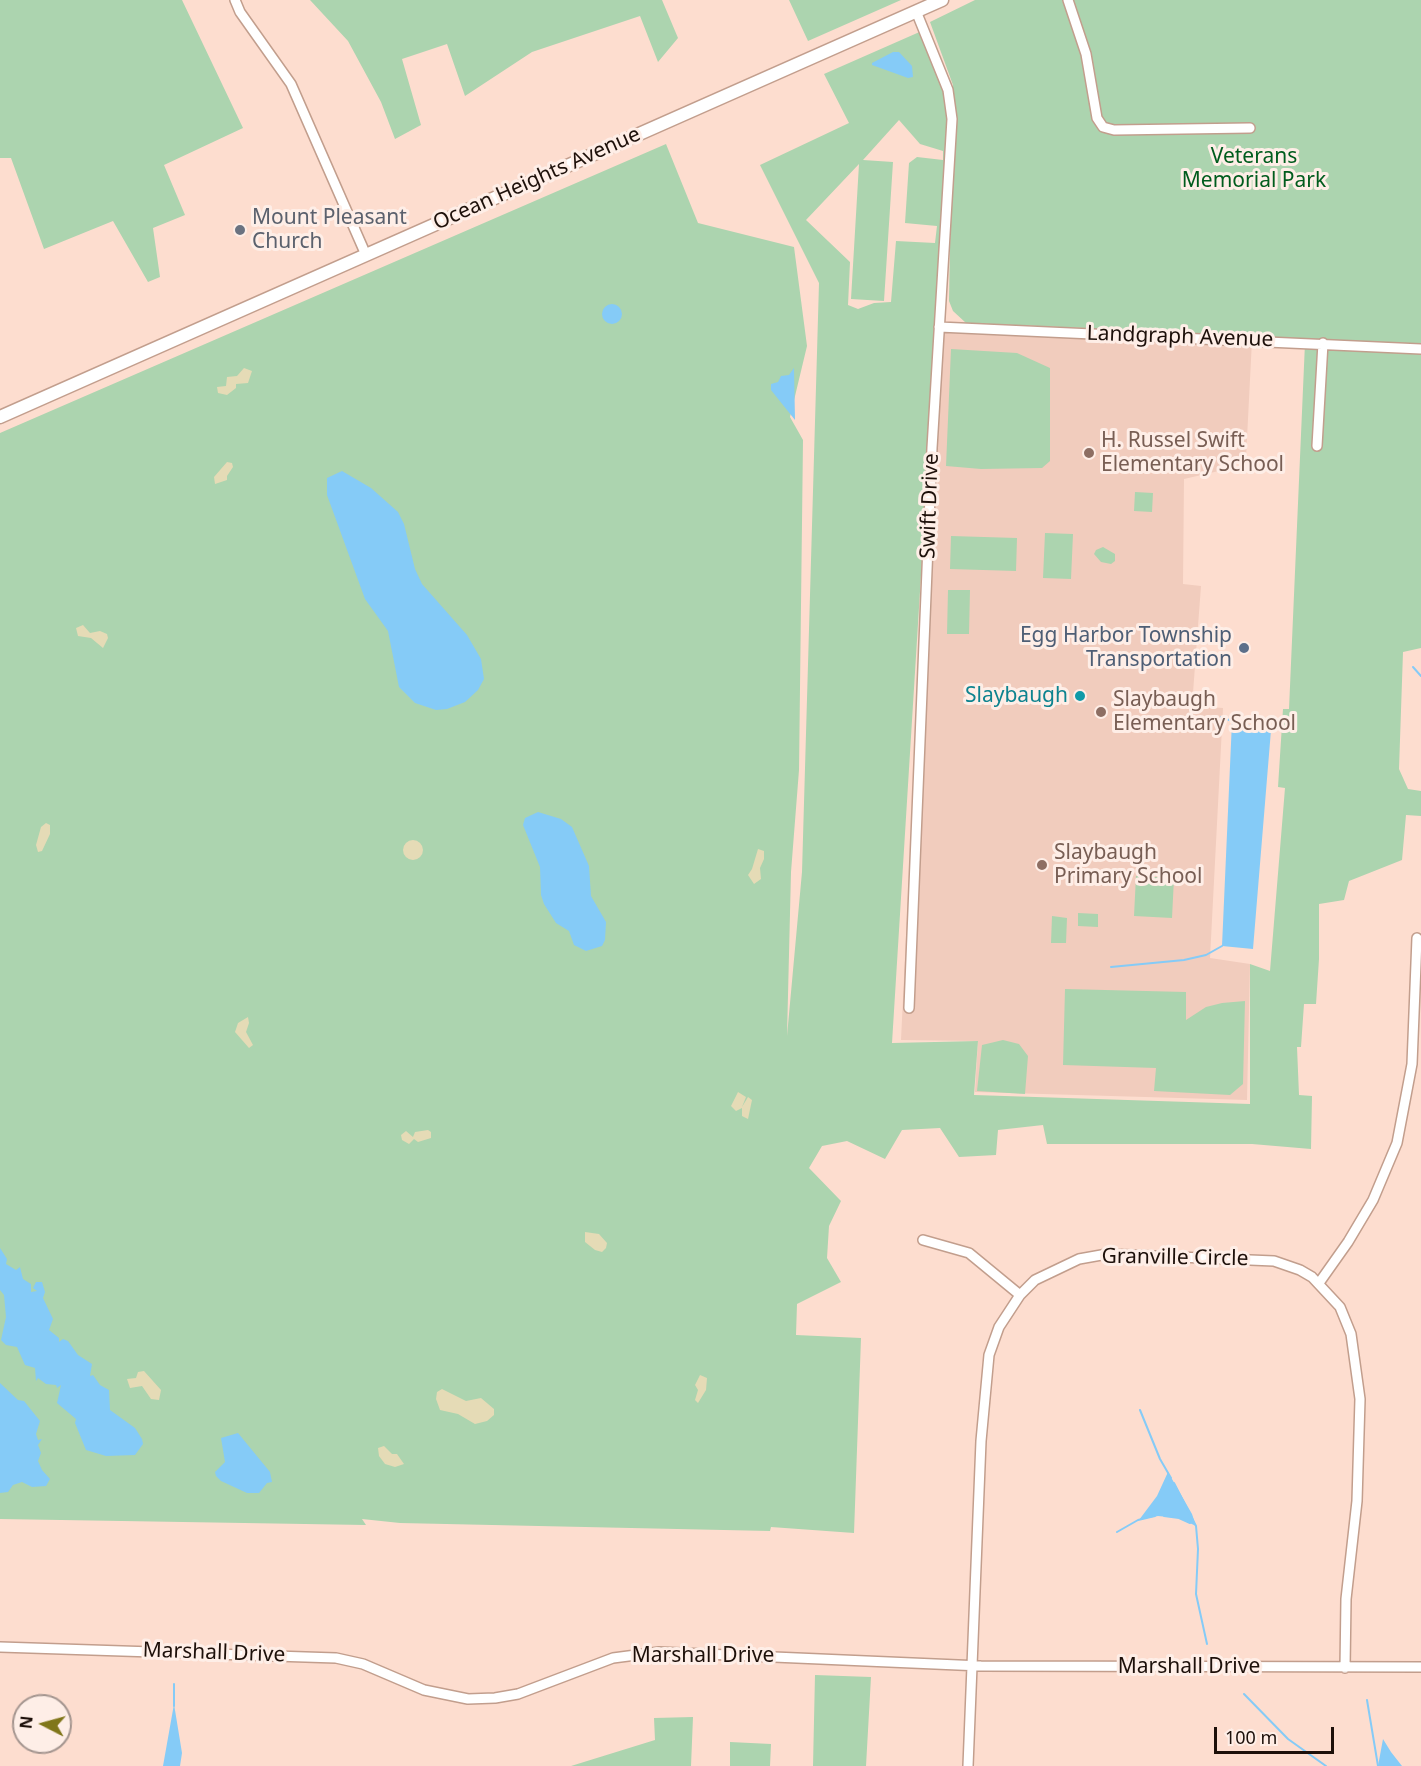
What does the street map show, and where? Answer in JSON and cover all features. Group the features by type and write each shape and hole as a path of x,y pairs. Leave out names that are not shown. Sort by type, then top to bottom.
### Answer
{"main road":[{"name":"Ocean Heights Avenue","path":"0,417 942,0"}],"street":[{"path":"235,0 240,12 291,84 366,255"},
{"path":"1068,0 1086,54 1097,118 1103,127 1114,130 1250,128"},
{"name":"Swift Drive","path":"909,1008 951,104 948,90 916,11"},
{"name":"Landgraph Avenue","path":"939,327 1421,349"},
{"path":"1317,446 1323,343"},
{"path":"1319,1282 1348,1242 1373,1200 1397,1143 1412,1064 1417,938"},
{"path":"923,1240 969,1253 1020,1295"},
{"name":"Granville Circle","path":"968,1766 987,1368 999,1327 1020,1295 1035,1280 1079,1259 1107,1254 1274,1261 1300,1270 1319,1282 1340,1307 1351,1334 1360,1399 1357,1501 1346,1599 1345,1668"},
{"name":"Marshall Drive","path":"0,1647 336,1658 363,1664 424,1690 468,1699 518,1694 598,1662 643,1652 971,1666 1421,1668"}],"shaded area":[{"path":"939,327 1252,340 1246,458 1223,470 1184,479 1183,584 1201,586 1192,706 1223,708 1210,958 1250,964 1247,1100 975,1092 978,1041 901,1040 910,853 917,809"}],"green space":[{"path":"0,0 182,0 243,128 164,165 185,215 153,228 160,277 148,282 113,221 44,249 11,158 0,158"},
{"path":"310,0 662,0 678,38 658,62 640,16 532,52 465,96 447,44 402,59 421,125 395,139 381,102 348,41"},
{"path":"789,0 901,0 808,41"},
{"name":"Veterans Memorial Park","path":"975,0 1062,0 1072,26 1066,0 1421,0 1421,648 1403,652 1399,769 1408,789 1421,791 1421,816 1406,815 1402,860 1349,881 1344,900 1319,904 1316,1004 1304,1004 1301,1047 1297,1047 1299,1095 1312,1096 1311,1149 1252,1144 1047,1144 1043,1125 998,1130 996,1155 959,1157 940,1128 902,1130 885,1159 847,1141 822,1146 809,1168 841,1201 829,1226 827,1258 841,1282 797,1304 796,1335 861,1338 854,1533 771,1527 770,1531 400,1523 362,1519 366,1525 0,1519 0,433 666,144 698,223 794,247 807,346 790,417 803,440 799,770 791,872 787,1036 802,872 819,283 760,165 849,123 824,74 924,30 947,79 945,188 892,1043 978,1041 974,1095 1250,1104 1250,964 1270,971 1285,788 1278,787 1283,709 1289,709 1305,343 1087,334 1086,328 966,323 953,311 949,301 953,85 930,22","holes":["899,120 920,144 943,151 943,160 917,157 909,163 905,223 937,226 935,243 896,241 891,302 874,303 858,309 848,305 850,262 806,220 859,164 851,299 884,301 893,162 863,160"]},
{"path":"951,349 1017,353 1050,368 1050,461 1042,468 981,469 946,466"},
{"path":"1135,492 1153,493 1152,512 1134,511"},
{"path":"1045,533 1073,534 1071,579 1043,578"},
{"path":"951,536 1017,538 1016,571 950,569"},
{"path":"1103,547 1115,554 1115,561 1111,564 1101,562 1094,554 1096,550"},
{"path":"948,590 970,590 969,634 947,634"},
{"path":"1136,876 1174,878 1172,918 1134,916"},
{"path":"1078,913 1098,914 1098,927 1078,926"},
{"path":"1052,916 1067,918 1066,943 1051,943"},
{"path":"1065,989 1186,992 1186,1020 1206,1007 1245,1001 1243,1084 1230,1095 1154,1091 1156,1068 1063,1065"},
{"path":"1003,1040 1019,1044 1028,1056 1025,1094 977,1091 982,1045"},
{"path":"815,1675 871,1677 866,1766 813,1766"},
{"path":"693,1717 691,1766 571,1766 655,1740 654,1718"},
{"path":"730,1742 771,1744 770,1766 730,1766"}],"sand":[{"path":"244,368 252,371 248,383 236,384 236,388 227,395 218,393 217,387 226,386 227,377 237,376"},
{"path":"227,462 232,463 233,467 227,480 215,484 214,477"},
{"path":"83,625 90,633 100,631 107,634 108,638 103,648 91,638 78,636 76,628"},
{"path":"46,823 50,825 50,834 42,851 38,852 36,845 41,827"},
{"path":"413,840 420,843 423,850 420,857 413,860 406,857 403,850 406,843"},
{"path":"758,849 764,851 764,859 760,868 761,879 754,884 748,875"},
{"path":"248,1017 246,1032 253,1045 249,1048 235,1032 238,1023"},
{"path":"738,1092 746,1097 742,1107 748,1097 752,1100 748,1119 742,1116 742,1108 736,1111 731,1106"},
{"path":"428,1130 431,1132 431,1138 418,1142 414,1139 409,1144 402,1140 401,1135 406,1131 413,1137 415,1132"},
{"path":"585,1232 599,1234 607,1243 606,1248 602,1252 595,1250 585,1242"},
{"path":"144,1371 161,1390 159,1400 151,1399 142,1386 130,1388 127,1379 136,1378 138,1372"},
{"path":"700,1375 707,1378 706,1390 698,1403 695,1400 698,1390 695,1385"},
{"path":"442,1389 466,1401 481,1398 494,1409 494,1415 487,1421 475,1424 458,1414 440,1410 436,1399 437,1392"},
{"path":"384,1446 392,1454 397,1454 404,1464 395,1467 385,1464 379,1456 378,1448"}],"water":[{"path":"893,52 899,52 912,66 913,77 908,78 872,65"},
{"path":"608,304 616,304 622,310 622,318 616,324 608,324 602,318 602,310"},
{"path":"794,368 795,420 771,390 771,384 778,382 781,376 789,375"},
{"path":"342,471 371,488 398,512 404,524 415,569 422,584 467,635 481,659 484,679 478,690 465,702 447,709 436,710 415,703 399,687 388,631 365,599 327,495 327,478"},
{"path":"1232,721 1271,730 1253,949 1222,946"},
{"path":"538,812 561,819 572,827 589,866 591,896 606,922 605,940 602,946 586,951 574,945 569,931 556,923 544,904 541,895 540,867 523,825 525,818"},
{"path":"0,1248 7,1259 6,1264 16,1270 20,1267 23,1279 31,1284 31,1292 37,1291 33,1288 36,1282 42,1282 45,1292 43,1298 53,1319 49,1330 59,1338 59,1342 63,1339 68,1341 78,1355 92,1364 90,1376 93,1375 100,1385 109,1390 110,1410 135,1428 142,1439 143,1444 135,1455 106,1456 86,1450 75,1423 76,1419 57,1403 61,1385 57,1388 56,1385 46,1384 38,1378 36,1381 35,1368 25,1365 17,1347 6,1345 1,1340 6,1317 4,1295 0,1290"},
{"path":"0,1383 18,1400 24,1401 40,1421 36,1434 38,1440 42,1439 38,1445 41,1453 38,1461 50,1479 46,1486 32,1487 22,1482 13,1485 8,1492 0,1493"},
{"path":"238,1433 270,1472 272,1482 267,1483 259,1493 247,1493 221,1481 216,1476 215,1472 225,1462 221,1438"},
{"path":"1168,1472 1192,1514 1196,1526 1179,1518 1158,1516 1139,1520 1157,1496"},
{"path":"174,1704 182,1753 180,1766 163,1766"},
{"path":"1383,1739 1391,1752 1402,1766 1378,1766"}],"waterway":[{"path":"1413,667 1421,676"},
{"path":"1221,717 1232,721"},
{"path":"1111,967 1184,960 1206,955 1222,946"},
{"path":"1140,1410 1160,1459 1171,1478"},
{"path":"1174,1483 1196,1526 1198,1549 1196,1594 1207,1644"},
{"path":"1117,1532 1138,1520 1155,1516"},
{"path":"1164,1516 1179,1518 1190,1523"},
{"path":"174,1684 174,1706"},
{"path":"1244,1694 1288,1739 1326,1766"},
{"path":"1367,1700 1378,1766"}],"place":[{"name":"Mount Pleasant Church","path":"240,230"},
{"name":"H. Russel Swift Elementary School","path":"1089,453"},
{"name":"Egg Harbor Township Transportation","path":"1244,648"},
{"name":"Slaybaugh","path":"1080,696"},
{"name":"Slaybaugh Elementary School","path":"1101,712"},
{"name":"Slaybaugh Primary School","path":"1042,865"}]}
